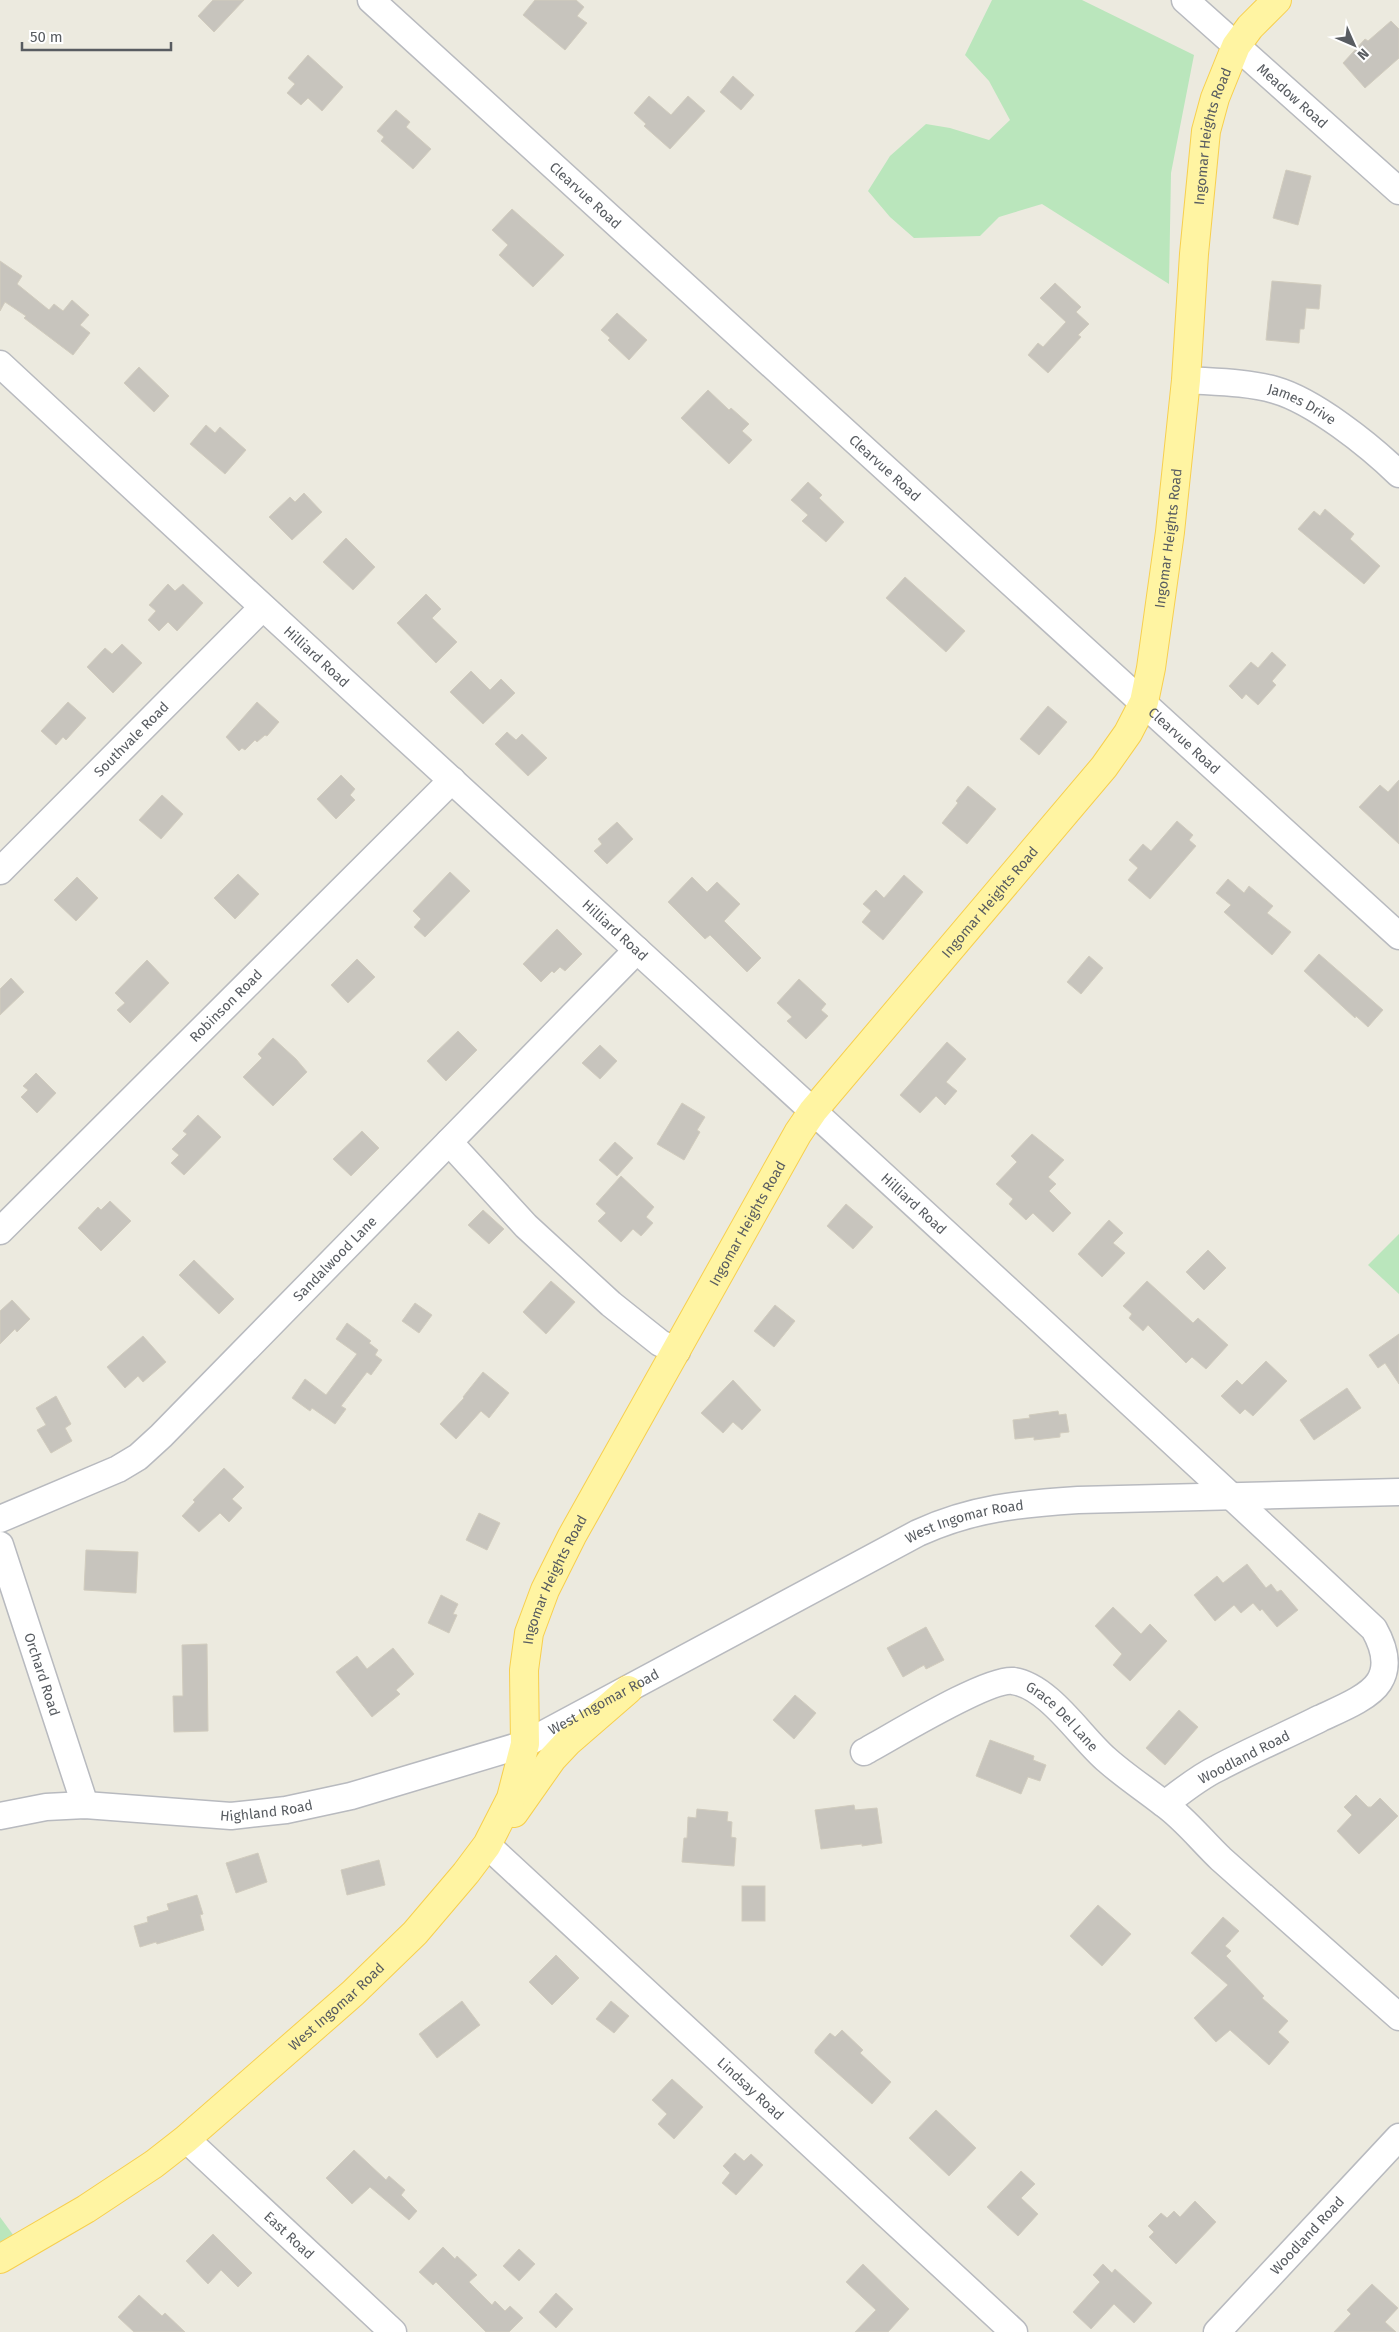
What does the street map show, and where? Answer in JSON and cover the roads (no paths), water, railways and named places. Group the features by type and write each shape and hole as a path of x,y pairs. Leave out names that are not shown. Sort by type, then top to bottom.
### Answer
{"main road":[{"name":"Ingomar Heights Road","path":"525,1744 524,1670 529,1633 535,1613 572,1536 782,1162 813,1110 1104,767 1128,733 1144,702 1170,532 1186,380 1194,254 1206,131 1215,98 1236,46 1276,0"},
{"path":"487,1845 521,1805 562,1747 628,1690"},
{"name":"West Ingomar Road","path":"0,2259 86,2209 154,2164 186,2139 316,2027 383,1965 439,1906 487,1845 511,1798 525,1744"}],"street":[{"name":"Clearvue Road","path":"371,0 1399,936"},
{"name":"Meadow Road","path":"1185,0 1399,191"},
{"name":"Hilliard Road","path":"0,364 262,608 813,1110 1231,1495"},
{"name":"James Drive","path":"1186,380 1254,385 1276,390 1296,398 1346,429 1399,474"},
{"name":"Southvale Road","path":"0,871 262,608"},
{"name":"Robinson Road","path":"0,1231 452,780"},
{"name":"Sandalwood Lane","path":"0,1519 118,1469 138,1457 637,950"},
{"path":"449,1142 526,1226 610,1304 660,1343 677,1351"},
{"name":"West Ingomar Road","path":"525,1744 887,1550 950,1520 972,1513 1030,1503 1231,1495 1399,1492"},
{"name":"Woodland Road","path":"1165,1804 1218,1768 1346,1706 1372,1690 1379,1682 1385,1662 1381,1641 1374,1629 1231,1495"},
{"name":"Orchard Road","path":"0,1545 84,1805"},
{"path":"1374,1629 1399,1651"},
{"name":"Grace Del Lane","path":"864,1752 977,1690 1004,1681 1013,1681 1030,1686 1038,1692 1107,1761 1138,1786 1165,1804"},
{"name":"Highland Road","path":"0,1816 46,1807 84,1805 232,1816 268,1812 351,1796 525,1744"},
{"path":"1165,1804 1209,1848 1399,2018"},
{"name":"Lindsay Road","path":"487,1845 1014,2332"},
{"name":"Woodland Road","path":"1216,2332 1399,2137"},
{"name":"East Road","path":"186,2139 394,2332"}]}
